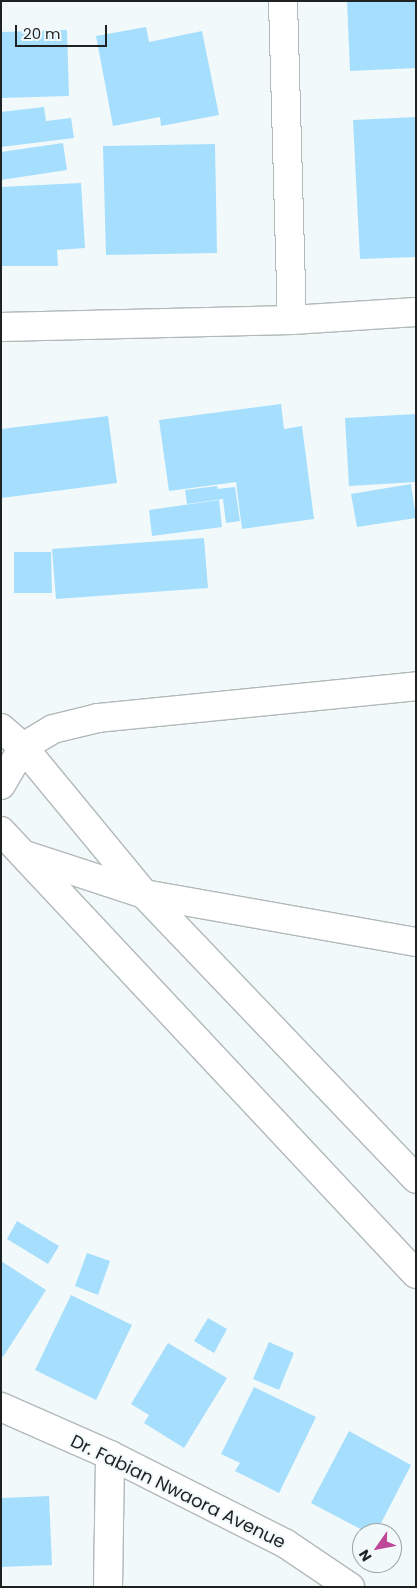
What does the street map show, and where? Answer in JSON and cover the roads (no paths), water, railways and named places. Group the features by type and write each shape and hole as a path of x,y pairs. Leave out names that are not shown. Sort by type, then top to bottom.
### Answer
{"street":[{"path":"283,1 292,320"},
{"path":"1,327 292,320 416,312"},
{"path":"1,785 23,747 53,729 98,718 416,686"},
{"path":"1,728 23,747 144,894 416,1179"},
{"path":"1,831 416,1274"},
{"path":"23,855 144,894 416,942"},
{"name":"Dr. Fabian Nwaora Avenue","path":"1,1407 110,1455 286,1544 350,1587"},
{"path":"108,1587 110,1455"}]}
